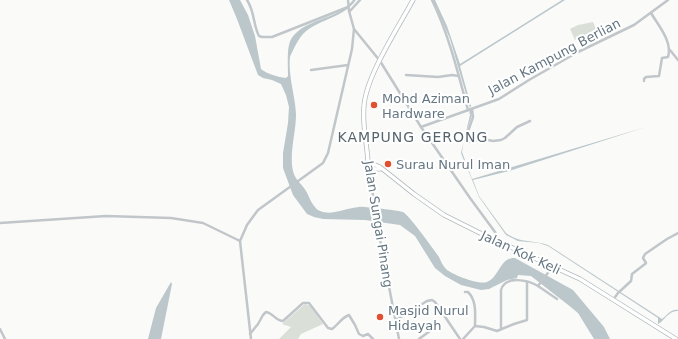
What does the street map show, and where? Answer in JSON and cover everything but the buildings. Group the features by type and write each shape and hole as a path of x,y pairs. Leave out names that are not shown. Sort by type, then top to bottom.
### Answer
{"street":[{"path":"247,0 253,13 259,36 267,38 349,9 360,0"},
{"path":"251,339 240,241 247,225 258,210 323,163 328,154 348,65 354,29 348,0"},
{"name":"Jalan Sungai Pinang","path":"399,339 378,229 368,162 364,106 370,83 380,61 413,0"},
{"path":"432,0 447,36 468,110"},
{"path":"660,0 662,4"},
{"name":"Jalan Kampung Berlian","path":"421,127 499,99 578,52 634,25 668,0"},
{"path":"651,13 663,33 670,50 678,60"},
{"path":"354,29 380,61 421,127 491,226 498,237 499,242"},
{"path":"644,81 646,77 659,76 662,58 668,57 670,50"},
{"path":"311,70 348,65"},
{"path":"406,75 438,77 452,75 459,76"},
{"path":"472,109 473,117 466,137 469,142 483,139 493,141 501,140 517,127 530,121"},
{"path":"368,155 381,168"},
{"name":"Jalan Kok Keli","path":"368,162 381,168 432,208 465,226 580,280 676,339"},
{"path":"369,169 381,168"},
{"path":"0,223 106,216 171,218 203,223 240,241"},
{"path":"613,300 631,281 632,274 635,270 646,263 643,258 645,254 678,233"},
{"path":"539,284 552,268"},
{"path":"502,329 501,290 502,286 509,281 539,284 557,299"},
{"path":"475,326 484,327 494,331 527,320 527,282"},
{"path":"463,339 475,326 475,307 470,294 468,292 464,292"},
{"path":"396,320 427,301 432,300 435,302 460,339"},
{"path":"250,334 266,312 279,321 283,321 303,303 307,302 328,328 334,328 340,320 349,315 359,334 363,336 368,334 373,339"},
{"path":"419,339 434,328"},
{"path":"0,329 5,339"}],"shaded area":[{"path":"229,0 240,0 248,15 255,36 261,69 273,75 286,78 288,76 289,45 297,32 312,23 337,13 353,0 356,0 350,7 310,28 303,34 297,42 290,57 290,71 296,114 292,150 293,171 295,177 304,188 316,209 329,213 362,207 403,212 422,233 447,270 472,281 483,283 491,280 506,261 515,258 573,290 604,327 610,339 594,339 578,313 531,276 518,275 517,278 507,280 489,289 481,290 461,285 445,276 435,268 415,236 400,225 365,220 323,219 307,214 293,195 283,168 283,153 289,107 286,95 281,84 258,75"},
{"path":"433,0 435,0 447,26 460,64 562,0 565,0 460,66 471,106 470,108 450,39"},
{"path":"593,22 596,29 575,40 570,29 578,25"},
{"path":"471,113 472,115 465,136 470,115"},
{"path":"646,127 509,171 473,180 479,196 506,233 521,240 537,242 548,245 662,319 672,311 678,311 672,312 658,324 658,318 548,246 539,243 518,241 506,235 479,197 461,153 463,143 462,152 472,179"},
{"path":"171,282 172,284 161,339 148,339 156,308"},
{"path":"305,304 310,306 323,324 301,334 298,339 279,339 291,327 282,324"}],"place":[{"name":"Mohd Aziman Hardware","path":"374,105"},
{"name":"Surau Nurul Iman","path":"388,164"},
{"name":"Masjid Nurul Hidayah","path":"380,317"}],"district":[{"name":"KAMPUNG GERONG","path":"413,137"}]}
